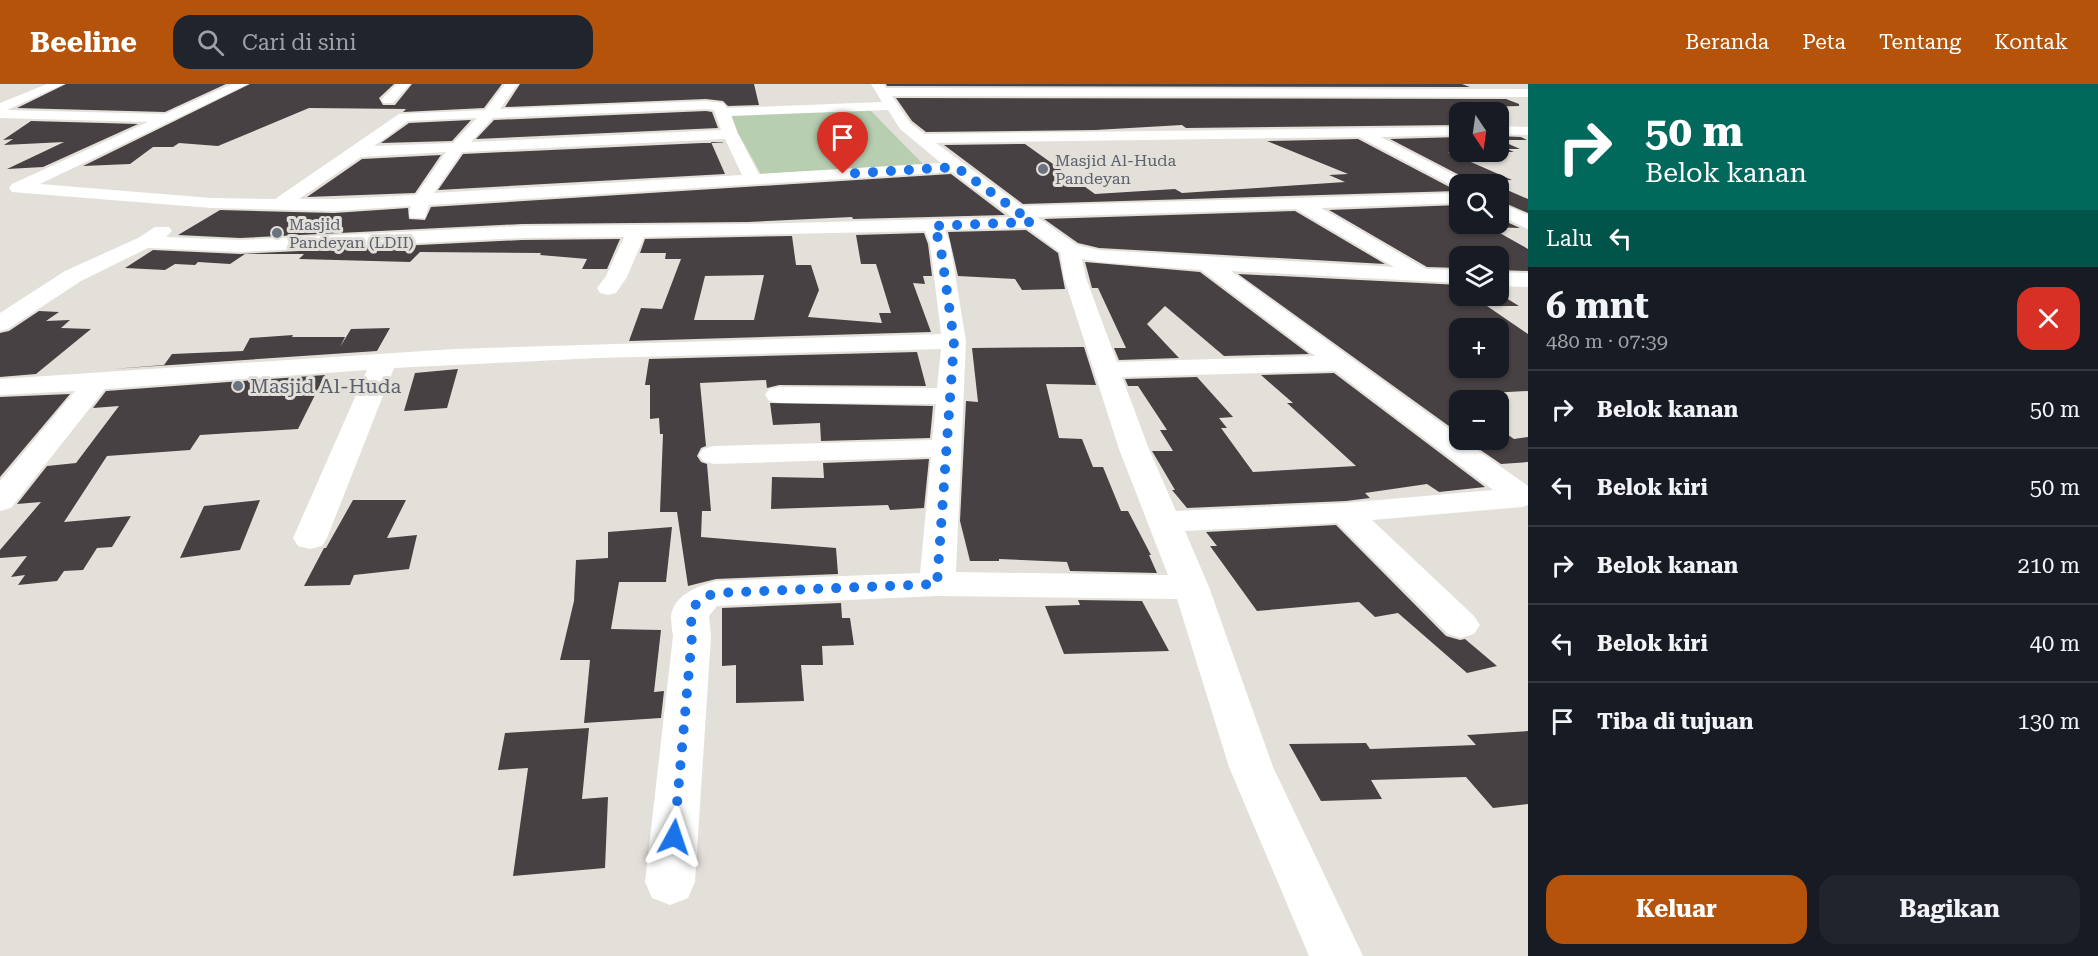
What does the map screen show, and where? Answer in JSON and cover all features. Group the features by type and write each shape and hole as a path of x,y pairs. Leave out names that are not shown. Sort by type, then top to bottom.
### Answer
{"street":[{"path":"0,108 58,84"},
{"path":"18,188 242,84"},
{"path":"388,99 404,84"},
{"path":"430,236 416,229 421,200 457,148 490,113 512,84"},
{"path":"1271,84 1314,107"},
{"path":"1471,84 1528,105"},
{"path":"723,112 883,94 1044,88 1528,93"},
{"path":"1044,88 1042,101 1044,107"},
{"path":"1134,88 1154,106"},
{"path":"883,94 905,126 956,167 1070,250 1118,258 1449,276"},
{"path":"278,205 357,152 402,117 714,105 723,112 730,134 753,179"},
{"path":"562,192 568,142 567,109"},
{"path":"0,114 171,118"},
{"path":"1333,117 1449,179"},
{"path":"1170,121 1186,136"},
{"path":"1052,122 1068,137"},
{"path":"1509,130 1528,131"},
{"path":"922,139 1449,131"},
{"path":"357,152 730,134"},
{"path":"1509,142 1515,145"},
{"path":"0,186 211,203 278,205 421,200 956,167"},
{"path":"1509,196 1518,196"},
{"path":"145,242 240,246 522,232 933,226 1026,217 1299,203 1449,198"},
{"path":"0,324 73,276 145,242 211,203"},
{"path":"1299,203 1422,275"},
{"path":"1509,213 1528,223"},
{"path":"933,226 940,243 954,341 937,584"},
{"path":"608,288 616,277 636,231"},
{"path":"1070,250 1076,278 1134,449 1191,587 1251,767 1332,949"},
{"path":"1206,263 1339,363 1526,498"},
{"path":"1509,279 1528,280"},
{"path":"0,387 96,383 384,361 695,348 954,341"},
{"path":"310,538 384,361"},
{"path":"1108,370 1339,363"},
{"path":"0,501 96,383"},
{"path":"779,395 950,396"},
{"path":"714,454 946,448"},
{"path":"1166,522 1345,513 1526,498"},
{"path":"1345,513 1461,626"},
{"path":"670,882 692,636 690,614 704,597 716,593 937,584 1191,587"}],"green space":[{"path":"868,108 923,164 761,174 738,133 731,113"}],"building":[{"path":"66,84 226,84 165,112 17,108"},
{"path":"250,84 394,84 379,98 383,105 395,105 412,84 502,84 484,108 403,112 406,109 309,108 218,146 179,143 173,147 153,147 130,164 83,166"},
{"path":"520,84 754,84 759,105 728,106 723,101 706,99 505,107"},
{"path":"886,84 1462,84 1470,87 887,86"},
{"path":"896,98 1506,99 1519,104 1519,106 1509,106 1509,102 1449,102 1449,125 1186,128 1182,125 1095,130 926,132 912,121"},
{"path":"712,112 718,128 476,139 494,120"},
{"path":"471,120 452,141 381,143 409,123"},
{"path":"31,121 138,124 43,167 7,169 64,142 4,145 13,139 3,140"},
{"path":"1509,136 1521,137 1527,140 1509,140"},
{"path":"1449,137 1449,162 1471,162 1498,174 1457,174 1390,139"},
{"path":"1358,139 1449,187 1449,191 1023,204 944,145 1025,144 1095,194 1175,189 1182,193 1345,182 1329,175 1348,174 1267,141"},
{"path":"711,143 725,174 438,190 463,154"},
{"path":"1509,144 1520,149 1509,149"},
{"path":"441,155 415,193 307,197 362,159"},
{"path":"951,174 1005,215 853,219 852,217 748,222 522,224 240,238 178,235 220,210 334,213 408,208 409,219 425,220 431,207"},
{"path":"1509,191 1528,199 1528,213 1509,205"},
{"path":"1449,205 1449,234 1501,234 1528,249 1528,271 1509,270 1509,246 1449,246 1449,268 1427,267 1329,210"},
{"path":"1295,211 1385,264 1099,248 1078,243 1044,219"},
{"path":"1509,223 1520,228 1509,228"},
{"path":"1026,230 1058,253 1065,289 1022,290 1015,279 958,276 948,232"},
{"path":"924,233 928,244 932,276 923,276 925,284 913,283 931,332 629,341 641,308 662,309 681,259 665,259 666,253 640,253 645,239 792,236 796,265 811,265 819,290 808,317 882,323 879,313 891,313 876,264 861,264 856,235","holes":["764,275 754,320 694,320 705,276"]},
{"path":"620,239 607,269 582,269 587,259 540,255 541,253 420,252 410,262 299,259 304,254 245,254 230,264 198,262 195,265 175,264 165,270 125,268 153,250 240,254 522,240"},
{"path":"1085,262 1200,272 1309,354 1224,356 1165,306 1147,324 1179,358 1119,360 1114,348 1126,348 1098,288 1092,288"},
{"path":"1238,274 1449,284 1449,306 1487,306 1505,318 1449,318 1449,378 1509,378 1509,321 1528,334 1528,391 1449,390 1449,426"},
{"path":"1509,300 1519,306 1509,306"},
{"path":"39,311 59,312 46,321 70,320 61,328 91,329 36,374 0,377 0,333 9,331"},
{"path":"390,328 377,351 112,369 164,365 172,354 243,351 250,338 293,335 292,337 345,337 340,347 351,329"},
{"path":"1084,347 1096,385 1046,384 1059,438 1082,439 1093,467 1103,467 1121,511 1128,511 1151,555 1149,555 1157,573 1070,571 1067,562 999,559 999,561 970,561 960,521 966,401 978,402 972,348"},
{"path":"917,352 926,386 779,385 767,388 766,380 700,383 706,446 701,448 697,456 701,462 707,464 711,511 702,511 701,537 836,548 838,574 716,579 688,586 677,512 660,512 663,434 660,434 659,418 650,419 650,385 645,385 649,359"},
{"path":"458,369 447,408 404,411 415,373"},
{"path":"1334,373 1485,487 1439,492 1427,484 1365,493 1370,498 1346,501 1187,508 1172,490 1175,490 1152,451 1173,451 1160,430 1167,430 1138,386 1128,386 1125,379 1197,377 1233,417 1219,418 1227,428 1221,428 1253,472 1356,466 1287,403 1293,403 1261,375"},
{"path":"325,375 298,429 200,435 190,450 107,456 64,522 131,516 112,547 97,548 83,570 64,571 57,581 18,585 25,575 11,577 27,556 0,558 0,550 41,502 17,504 47,466 76,463 119,406 93,408 106,391"},
{"path":"70,394 0,477 0,397"},
{"path":"770,403 933,406 930,438 821,441 820,423 773,425"},
{"path":"1509,436 1514,439 1528,437 1528,462 1501,464 1481,450 1509,450"},
{"path":"929,459 924,508 890,510 888,505 771,509 772,477 824,478 823,463"},
{"path":"260,500 240,550 180,558 204,506"},
{"path":"353,500 406,500 387,538 417,535 409,569 354,575 350,585 304,586 324,548"},
{"path":"1336,525 1446,636 1465,639 1497,666 1467,673 1398,613 1375,617 1359,602 1257,611 1210,546 1217,546 1206,532"},
{"path":"672,527 666,582 619,582 611,629 661,630 654,692 664,691 661,718 584,723 590,660 560,660 574,601 576,560 608,558 608,532"},
{"path":"1078,600 1142,601 1169,651 1064,654 1045,606 1080,605"},
{"path":"841,603 842,618 850,618 854,645 822,646 823,665 801,665 804,701 736,703 736,665 722,666 722,608"},
{"path":"589,728 582,799 608,797 605,868 513,876 528,768 498,770 505,733"},
{"path":"1528,731 1528,804 1493,808 1466,777 1371,780 1382,799 1321,801 1289,744 1366,743 1370,749 1476,745 1467,735"}],"place":[{"name":"Masjid Al-Huda Pandeyan","path":"1043,169"},
{"name":"Masjid Pandeyan (LDII)","path":"277,233"},
{"name":"Masjid Al-Huda","path":"238,386"}],"route":[{"path":"674,837 692,636 690,614 697,603 704,597 716,593 937,584 954,341 944,262 933,226 1032,222 956,167 843,174"}]}
